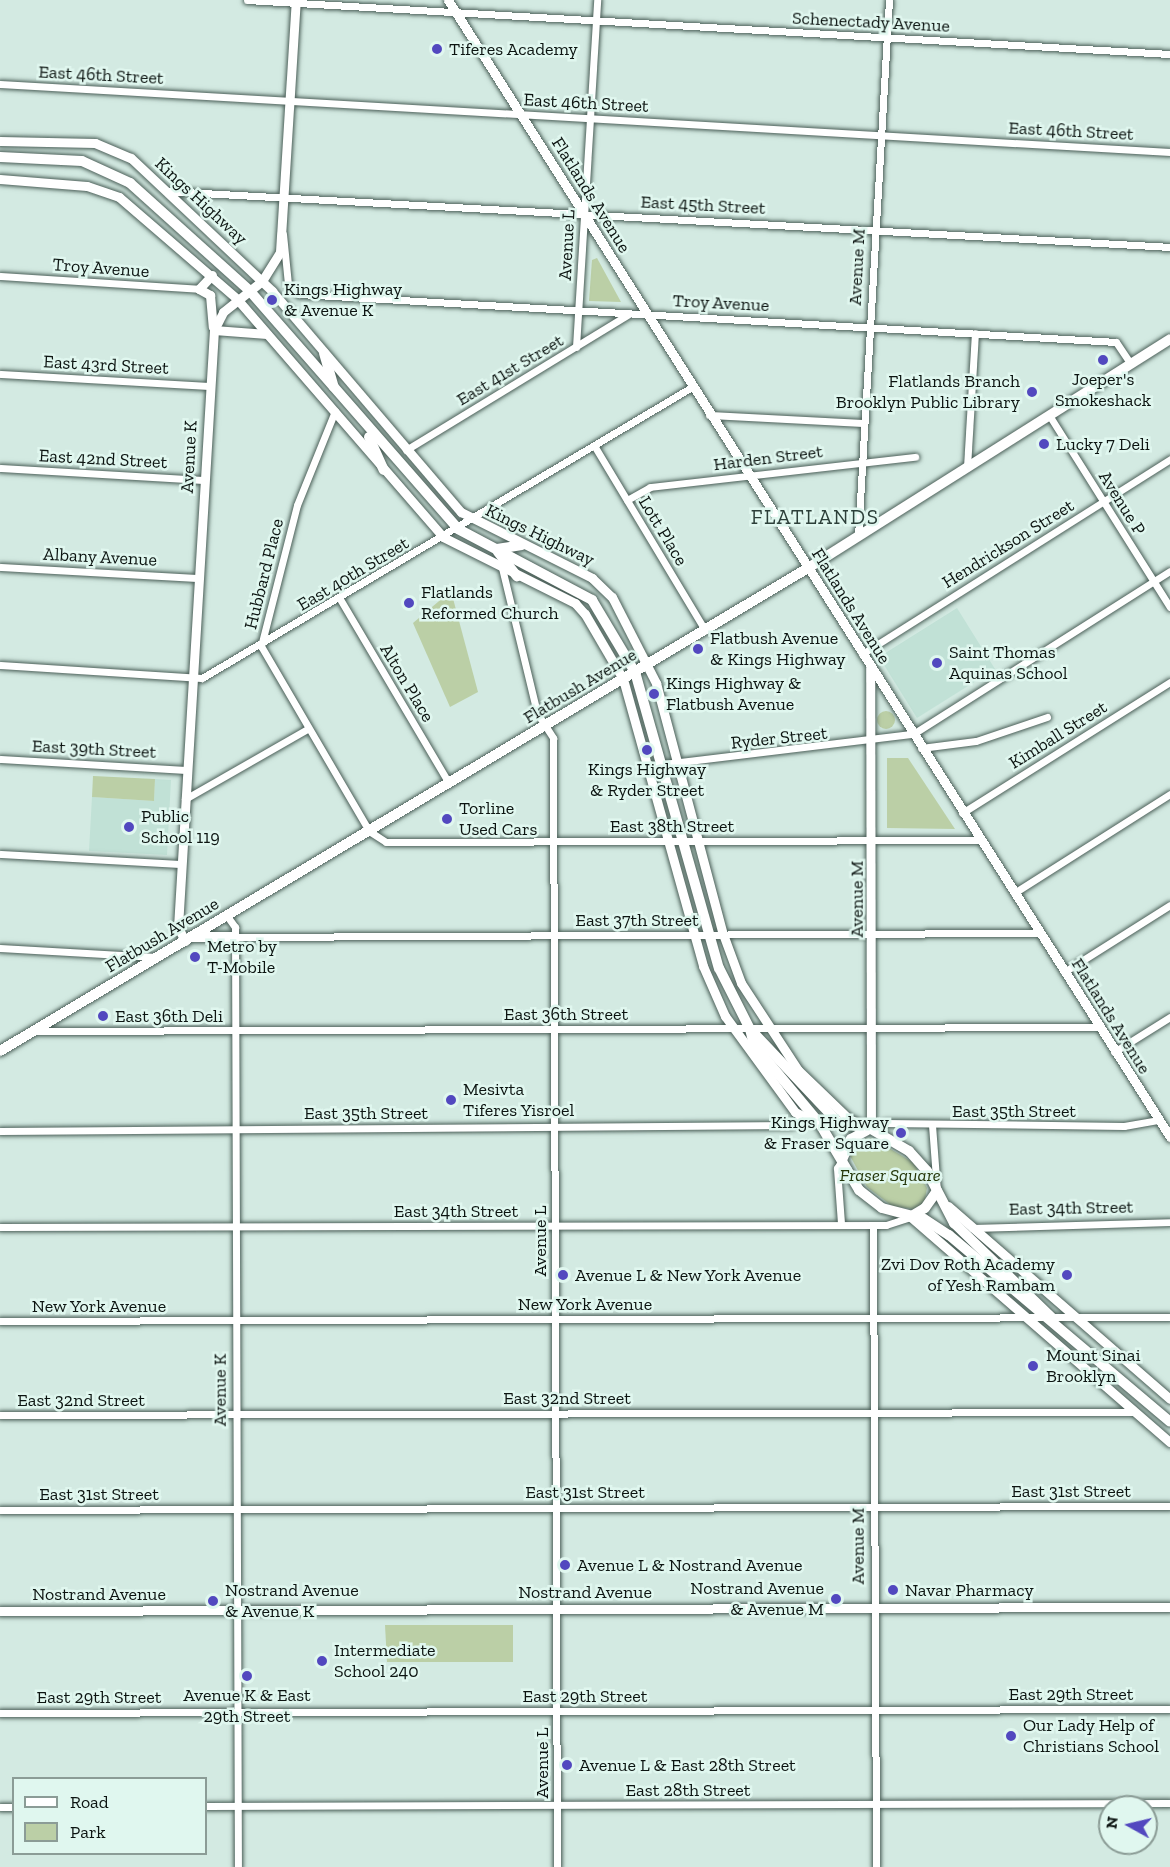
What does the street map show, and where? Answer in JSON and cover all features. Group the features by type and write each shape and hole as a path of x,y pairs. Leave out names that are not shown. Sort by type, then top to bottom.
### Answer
{"main road":[{"name":"Kings Highway","path":"0,157 63,158 116,174 249,290 364,426 458,529 592,600 635,672 663,765 718,968 768,1066 820,1124 872,1202 949,1235 1034,1309 1052,1318"},
{"name":"Flatbush Avenue","path":"2,1048 33,1032 808,568 1170,339"},
{"path":"324,353 335,390"},
{"path":"364,426 384,470"},
{"path":"496,549 522,545"},
{"path":"496,549 518,576"},
{"path":"188,939 235,937"},
{"name":"Kings Highway","path":"750,1029 826,1113 844,1125 871,1129 909,1151 937,1191 954,1223 1052,1318 1170,1422"},
{"path":"842,1160 850,1139 871,1129"},
{"path":"910,1217 926,1208 937,1191"}],"street":[{"name":"Schenectady Avenue","path":"247,0 296,1 596,21 1170,54"},
{"name":"Flatlands Avenue","path":"448,0 978,840 1157,1120 1169,1135"},
{"name":"Avenue L","path":"576,347 597,0"},
{"name":"Avenue M","path":"858,536 889,0"},
{"path":"214,330 237,299 262,280 280,252 296,1"},
{"name":"East 46th Street","path":"0,84 1170,152"},
{"name":"Kings Highway","path":"0,141 94,143 131,158 163,191 262,280 406,450 472,520 592,578 605,590 649,664 679,763 723,934 767,1029 811,1084 849,1119 871,1129"},
{"path":"0,179 87,186 119,197 237,299 443,537 574,603 623,679 695,934 731,1029 800,1117 820,1124"},
{"name":"East 45th Street","path":"163,191 284,195 1170,247"},
{"name":"Troy Avenue","path":"282,228 288,284 299,294 1116,342 1131,363"},
{"name":"Troy Avenue","path":"0,276 199,289"},
{"path":"199,289 212,276"},
{"name":"Avenue K","path":"188,939 178,927 214,330 210,295 199,289"},
{"name":"East 41st Street","path":"406,450 629,314"},
{"path":"214,330 267,334"},
{"path":"967,467 975,333"},
{"name":"East 43rd Street","path":"0,374 210,386"},
{"name":"East 40th Street","path":"0,664 202,678 261,646 692,387"},
{"name":"Hubbard Place","path":"335,411 297,505 261,646 307,729 369,831"},
{"path":"709,415 864,423"},
{"name":"Avenue P","path":"1049,415 1170,607"},
{"name":"Lott Place","path":"595,447 705,630"},
{"name":"Harden Street","path":"627,501 650,487 915,457"},
{"name":"Hendrickson Street","path":"862,654 1170,459"},
{"name":"East 42nd Street","path":"0,468 204,480"},
{"name":"Albany Avenue","path":"0,567 198,578"},
{"name":"Avenue L","path":"502,568 537,713 553,738 557,1867"},
{"path":"913,734 1170,571"},
{"name":"Alton Place","path":"340,599 449,783"},
{"name":"Avenue M","path":"870,668 874,1028 871,1129"},
{"name":"Kimball Street","path":"963,813 1170,682"},
{"path":"921,748 976,741 1047,717"},
{"path":"185,799 307,729"},
{"name":"Ryder Street","path":"647,766 872,743 913,734"},
{"name":"East 39th Street","path":"0,759 187,770"},
{"path":"1014,893 1170,794"},
{"name":"East 38th Street","path":"369,831 386,842 978,840"},
{"path":"0,854 181,864"},
{"path":"1064,972 1170,905"},
{"name":"Avenue K","path":"226,916 235,937 238,1867"},
{"name":"East 37th Street","path":"235,937 1039,933"},
{"path":"0,948 157,957"},
{"path":"1114,1052 1170,1017"},
{"name":"East 36th Street","path":"33,1032 1099,1027"},
{"name":"East 35th Street","path":"0,1131 792,1125 800,1117"},
{"name":"East 35th Street","path":"871,1129 885,1123 1124,1126 1157,1120"},
{"path":"933,1125 937,1191"},
{"path":"841,1223 837,1168 842,1160"},
{"name":"Kings Highway","path":"937,1191 972,1228 1170,1399"},
{"name":"Kings Highway","path":"910,1217 1030,1318 1170,1442"},
{"name":"East 34th Street","path":"0,1227 841,1223 873,1225 902,1224 910,1217"},
{"name":"East 34th Street","path":"972,1228 1170,1222"},
{"name":"Avenue M","path":"873,1225 876,1867"},
{"name":"New York Avenue","path":"0,1321 1170,1317"},
{"name":"East 32nd Street","path":"0,1415 1134,1412"},
{"name":"East 31st Street","path":"0,1510 1170,1506"},
{"name":"Nostrand Avenue","path":"0,1611 1170,1607"},
{"name":"East 29th Street","path":"0,1713 1170,1709"},
{"name":"East 28th Street","path":"207,1806 1170,1803"}],"shaded area":[{"name":"Saint Thomas Aquinas School","path":"957,608 995,669 917,718 879,657"},
{"name":"Public School 119","path":"155,779 171,780 167,855 89,851 92,797 154,801"}],"green space":[{"path":"597,258 621,302 589,301 592,260"},
{"path":"451,591 478,692 450,707 413,623"},
{"path":"886,711 892,714 895,720 892,726 886,729 880,726 877,720 880,714"},
{"path":"887,758 908,758 955,829 887,828"},
{"path":"93,776 155,779 154,801 92,797"},
{"name":"Fraser Square","path":"872,1138 914,1163 927,1188 924,1205 913,1209 892,1206 867,1187 849,1154 856,1140"},
{"path":"385,1625 513,1625 513,1662 387,1662"}],"place":[{"name":"Tiferes Academy","path":"437,49"},
{"name":"Kings Highway & Avenue K","path":"272,300"},
{"name":"Joeper's Smokeshack","path":"1103,360"},
{"name":"Flatlands Branch Brooklyn Public Library","path":"1032,392"},
{"name":"Lucky 7 Deli","path":"1044,444"},
{"name":"Flatlands Reformed Church","path":"409,603"},
{"name":"Flatbush Avenue & Kings Highway","path":"698,649"},
{"name":"Saint Thomas Aquinas School","path":"937,663"},
{"name":"Kings Highway & Flatbush Avenue","path":"654,694"},
{"name":"Kings Highway & Ryder Street","path":"647,750"},
{"name":"Torline Used Cars","path":"447,819"},
{"name":"Public School 119","path":"129,827"},
{"name":"Metro by T-Mobile","path":"195,957"},
{"name":"East 36th Deli","path":"103,1016"},
{"name":"Mesivta Tiferes Yisroel","path":"451,1100"},
{"name":"Kings Highway & Fraser Square","path":"901,1133"},
{"name":"Avenue L & New York Avenue","path":"563,1275"},
{"name":"Zvi Dov Roth Academy of Yesh Rambam","path":"1067,1275"},
{"name":"Mount Sinai Brooklyn","path":"1033,1366"},
{"name":"Avenue L & Nostrand Avenue","path":"565,1565"},
{"name":"Navar Pharmacy","path":"893,1590"},
{"name":"Nostrand Avenue & Avenue M","path":"836,1599"},
{"name":"Nostrand Avenue & Avenue K","path":"213,1601"},
{"name":"Intermediate School 240","path":"322,1661"},
{"name":"Avenue K & East 29th Street","path":"247,1676"},
{"name":"Our Lady Help of Christians School","path":"1011,1736"},
{"name":"Avenue L & East 28th Street","path":"567,1765"}],"district":[{"name":"FLATLANDS","path":"815,517"}]}
